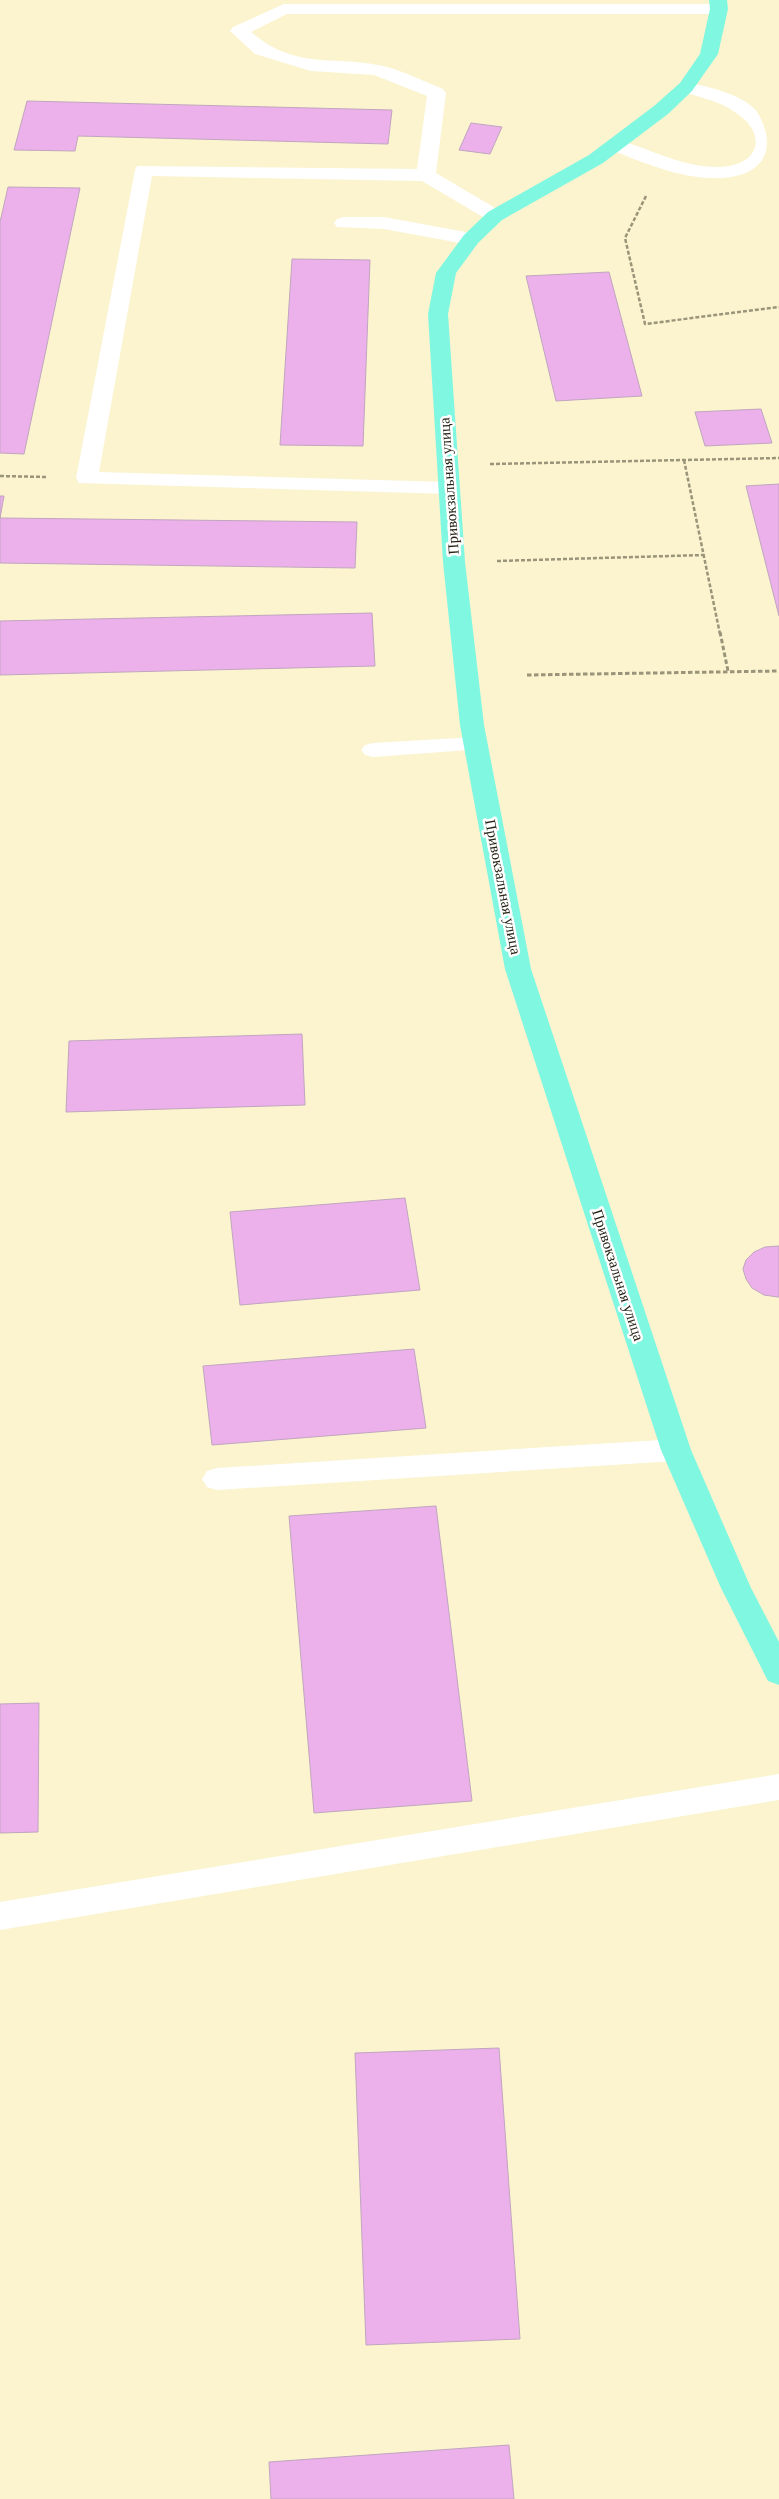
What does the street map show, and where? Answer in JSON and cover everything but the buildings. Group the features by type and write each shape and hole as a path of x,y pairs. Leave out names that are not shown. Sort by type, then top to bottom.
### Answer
{"main road":[{"name":"Привокзальная улица","path":"719,5 709,54 686,87 616,145 495,216 471,239 446,273 438,314 454,562 475,744 518,969 676,1450 736,1588 779,1672"}],"street":[{"path":"426,175 437,93 377,70 311,66 261,50 239,31 284,9 719,5"},
{"path":"616,145 668,166 703,172 735,171 749,168 760,161 766,148 762,130 749,114 723,98 686,87"},
{"path":"448,476 87,478 144,170 426,175 495,216"},
{"path":"344,223 384,223 471,239"},
{"path":"373,750 475,744"},
{"path":"217,1479 676,1450"},
{"path":"0,1916 779,1787"}],"path":[{"path":"648,191 625,238 645,324 779,307"},
{"path":"448,476 684,460 779,458"},
{"path":"684,460 728,672"},
{"path":"454,562 704,555"},
{"path":"527,675 779,670"}]}
